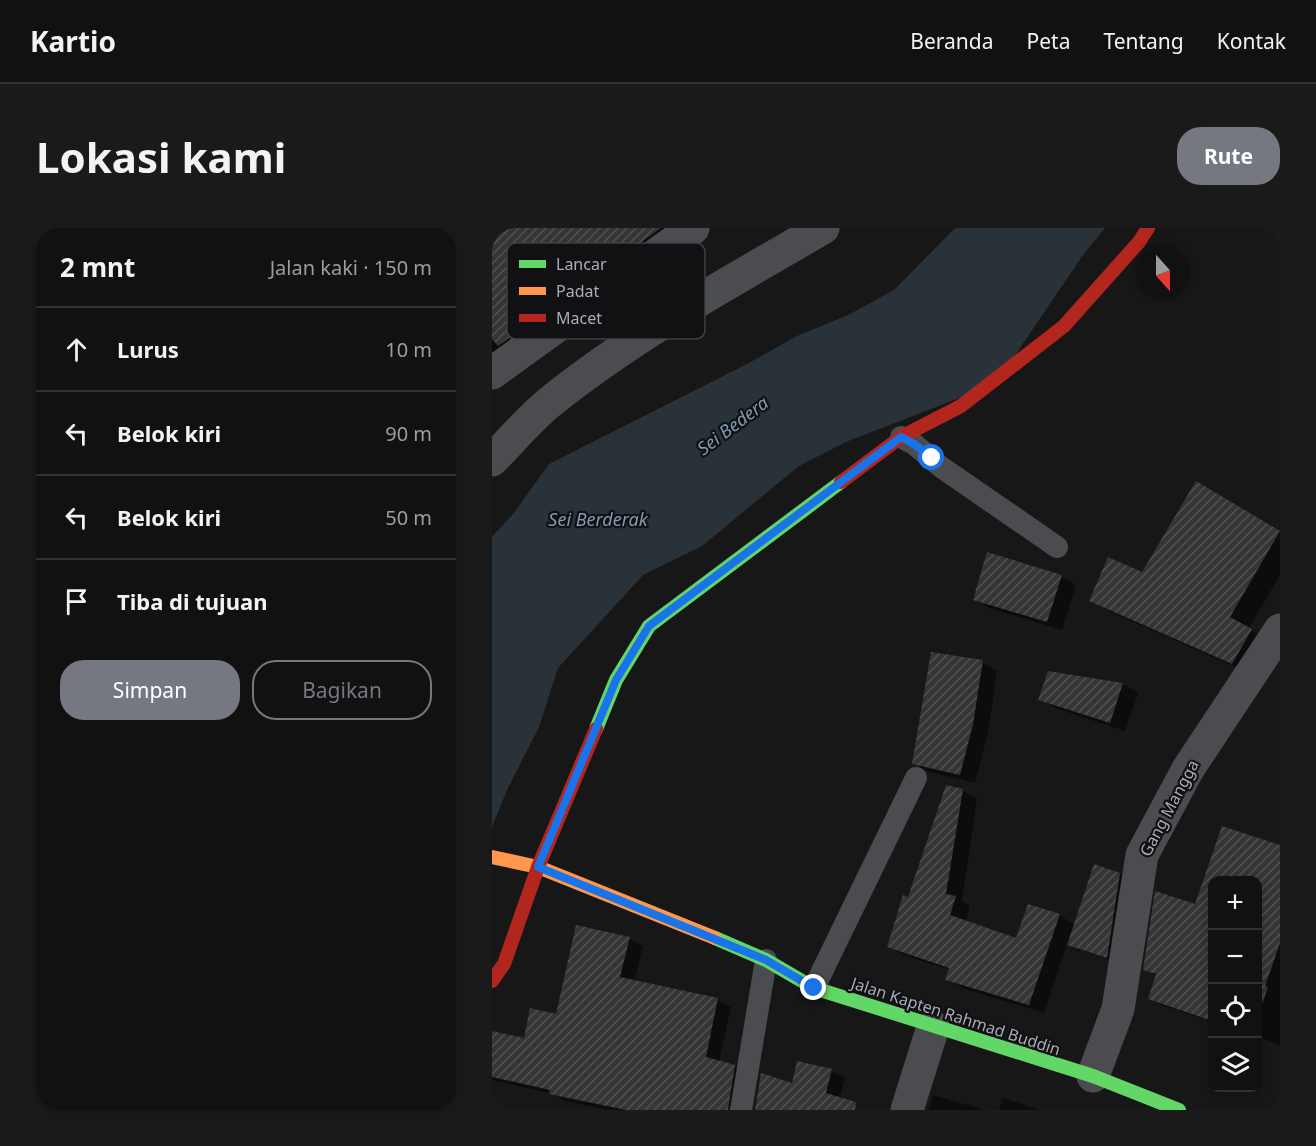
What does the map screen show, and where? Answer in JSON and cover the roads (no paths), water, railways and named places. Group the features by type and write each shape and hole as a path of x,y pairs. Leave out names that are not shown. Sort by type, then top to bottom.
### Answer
{"street":[{"path":"672,243 693,228"},
{"path":"705,297 823,228"},
{"path":"492,981 504,964 538,867 616,680 649,626 901,437 961,406 1064,326 1139,242 1148,228"},
{"path":"492,373 539,339"},
{"path":"492,460 548,404 637,339"},
{"name":"Gang Mangga","path":"1093,1076 1118,1009 1142,855 1188,769 1280,630"},
{"name":"Jalan Kapten Rahmad Buddin","path":"495,859 538,867 766,960 814,988 1093,1076 1179,1110"},
{"path":"907,1110 933,1027"}],"lane":[{"path":"901,437 914,444 941,467 1057,548"},
{"path":"814,988 916,778"},
{"path":"741,1110 766,960"}],"water":[{"name":"Sei Berderak","path":"955,228 1105,228 1083,255 1009,364 967,395 846,442 799,466 702,546 643,575 558,668 539,727 507,790 492,827 492,537 513,514 549,464 749,363 797,336 848,315 894,290"}],"water label":[{"name":"Sei Bedera","path":"733,426"}]}
